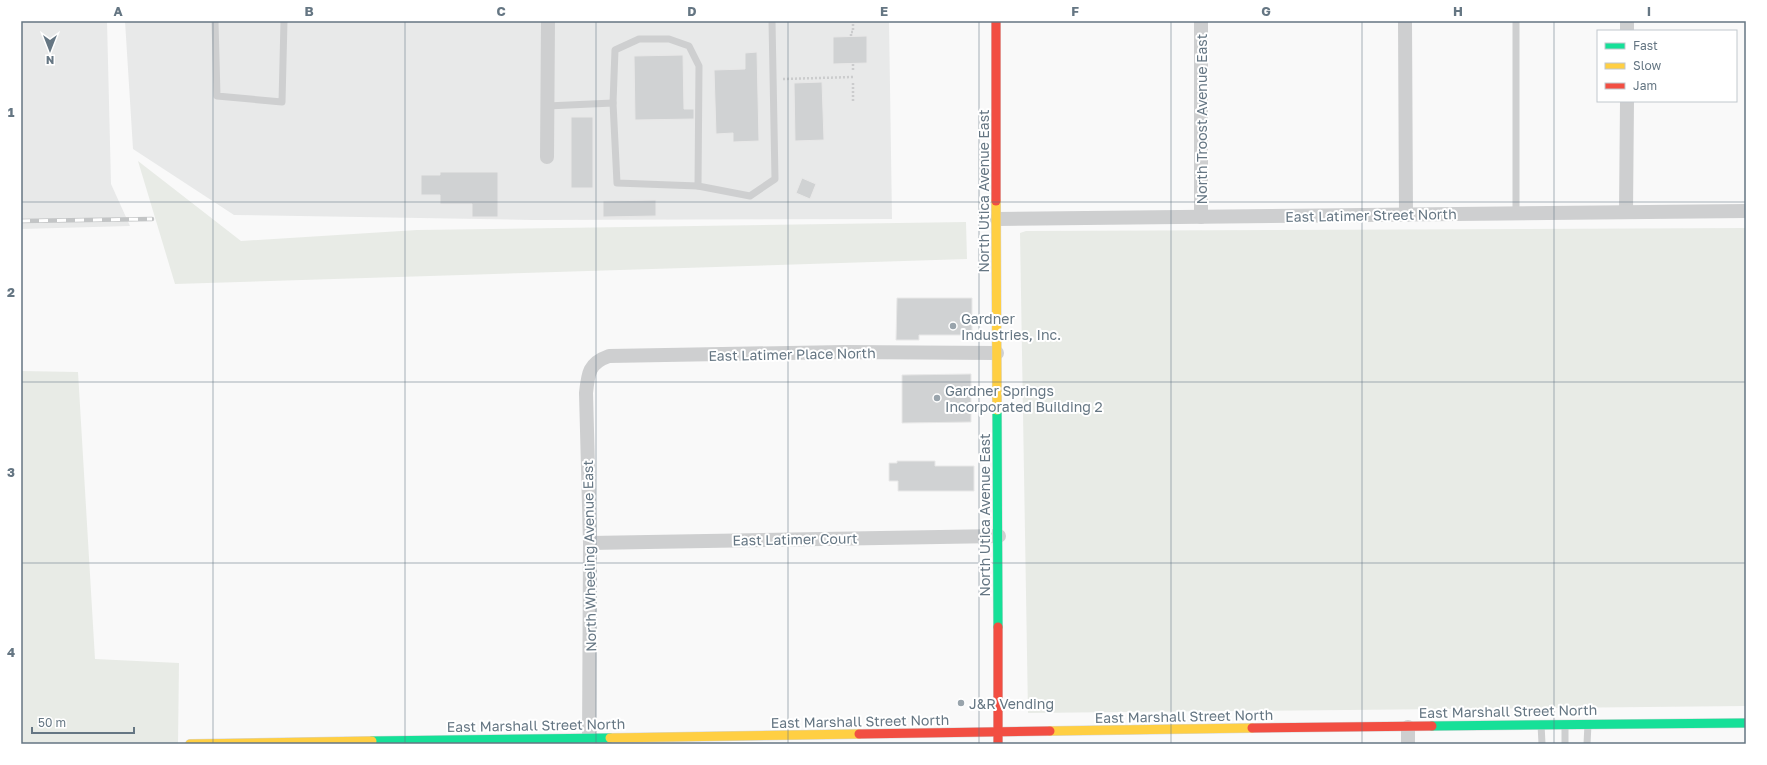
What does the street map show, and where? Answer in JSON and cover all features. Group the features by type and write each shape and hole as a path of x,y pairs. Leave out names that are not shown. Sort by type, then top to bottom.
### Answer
{"street":[{"path":"547,157 548,21"},
{"name":"North Utica Avenue East","path":"996,21 999,536 998,744"},
{"name":"North Troost Avenue East","path":"1201,21 1201,217"},
{"path":"1405,21 1406,215"},
{"path":"1626,212 1627,102"},
{"name":"East Latimer Street North","path":"997,219 1746,211"},
{"name":"East Latimer Place North","path":"591,368 598,360 609,356 844,352 997,353"},
{"name":"North Wheeling Avenue East","path":"589,741 590,543 586,393 587,379 591,368"},
{"name":"East Latimer Court","path":"590,543 999,536"},
{"name":"East Marshall Street North","path":"190,744 589,741 1588,723 1746,723"},
{"path":"1408,726 1408,744"}],"lane":[{"path":"215,21 217,96 282,102 284,21"},
{"path":"698,186 699,66 689,46 669,39 639,39 614,50 613,103 616,183 698,186 750,196 775,179 772,21"},
{"path":"1516,21 1516,214"},
{"path":"547,106 613,103"},
{"path":"1587,744 1588,723"},
{"path":"1541,724 1542,744"},
{"path":"1565,724 1565,744"}],"path":[{"path":"851,36 851,32 853,32 853,21"},
{"path":"853,64 853,70"},
{"path":"774,79 853,77"},
{"path":"852,102 853,81"}],"shaded area":[{"path":"21,21 107,21 111,184 130,226 21,229"},
{"path":"125,21 889,21 892,219 533,220 234,215 133,149"},
{"path":"138,161 241,241 417,230 966,222 967,259 175,284"},
{"path":"1746,228 1746,706 1028,713 1020,233 1026,231"},
{"path":"21,371 78,372 95,659 179,663 178,744 21,744"}],"building":[{"path":"867,36 867,63 833,64 833,37"},
{"path":"757,52 759,141 733,142 733,133 716,134 714,70 745,69 745,53"},
{"path":"683,55 684,109 694,109 694,119 635,120 634,56"},
{"path":"822,82 824,140 795,141 794,83"},
{"path":"571,117 593,117 593,188 571,188"},
{"path":"440,172 498,172 498,217 472,217 472,204 440,204 440,195 421,195 421,175 440,175"},
{"path":"802,178 816,184 810,199 796,193"},
{"path":"656,200 656,216 603,217 603,201"},
{"name":"Gardner Industries, Inc.","path":"897,298 972,298 972,335 919,335 919,340 896,340"},
{"name":"Gardner Springs Incorporated Building 2","path":"971,374 971,422 902,423 902,375"},
{"path":"897,461 935,461 935,466 974,466 974,491 898,491 898,481 889,481 889,463 897,463"}],"railway":[{"path":"21,221 152,219"}],"traffic: fast":[{"path":"997,410 998,627"},
{"path":"1432,726 1746,723"},
{"path":"372,741 610,738"}],"traffic: slow":[{"path":"996,201 997,410"},
{"path":"1050,731 1252,728"},
{"path":"610,738 859,734"},
{"path":"190,744 372,741"}],"traffic: jam":[{"path":"996,21 996,201"},
{"path":"998,627 998,744"},
{"path":"1252,728 1432,726"},
{"path":"859,734 1050,731"}],"place":[{"name":"Gardner Industries, Inc.","path":"953,326"},
{"name":"Gardner Springs Incorporated Building 2","path":"937,398"},
{"name":"J&R Vending","path":"961,703"}]}
